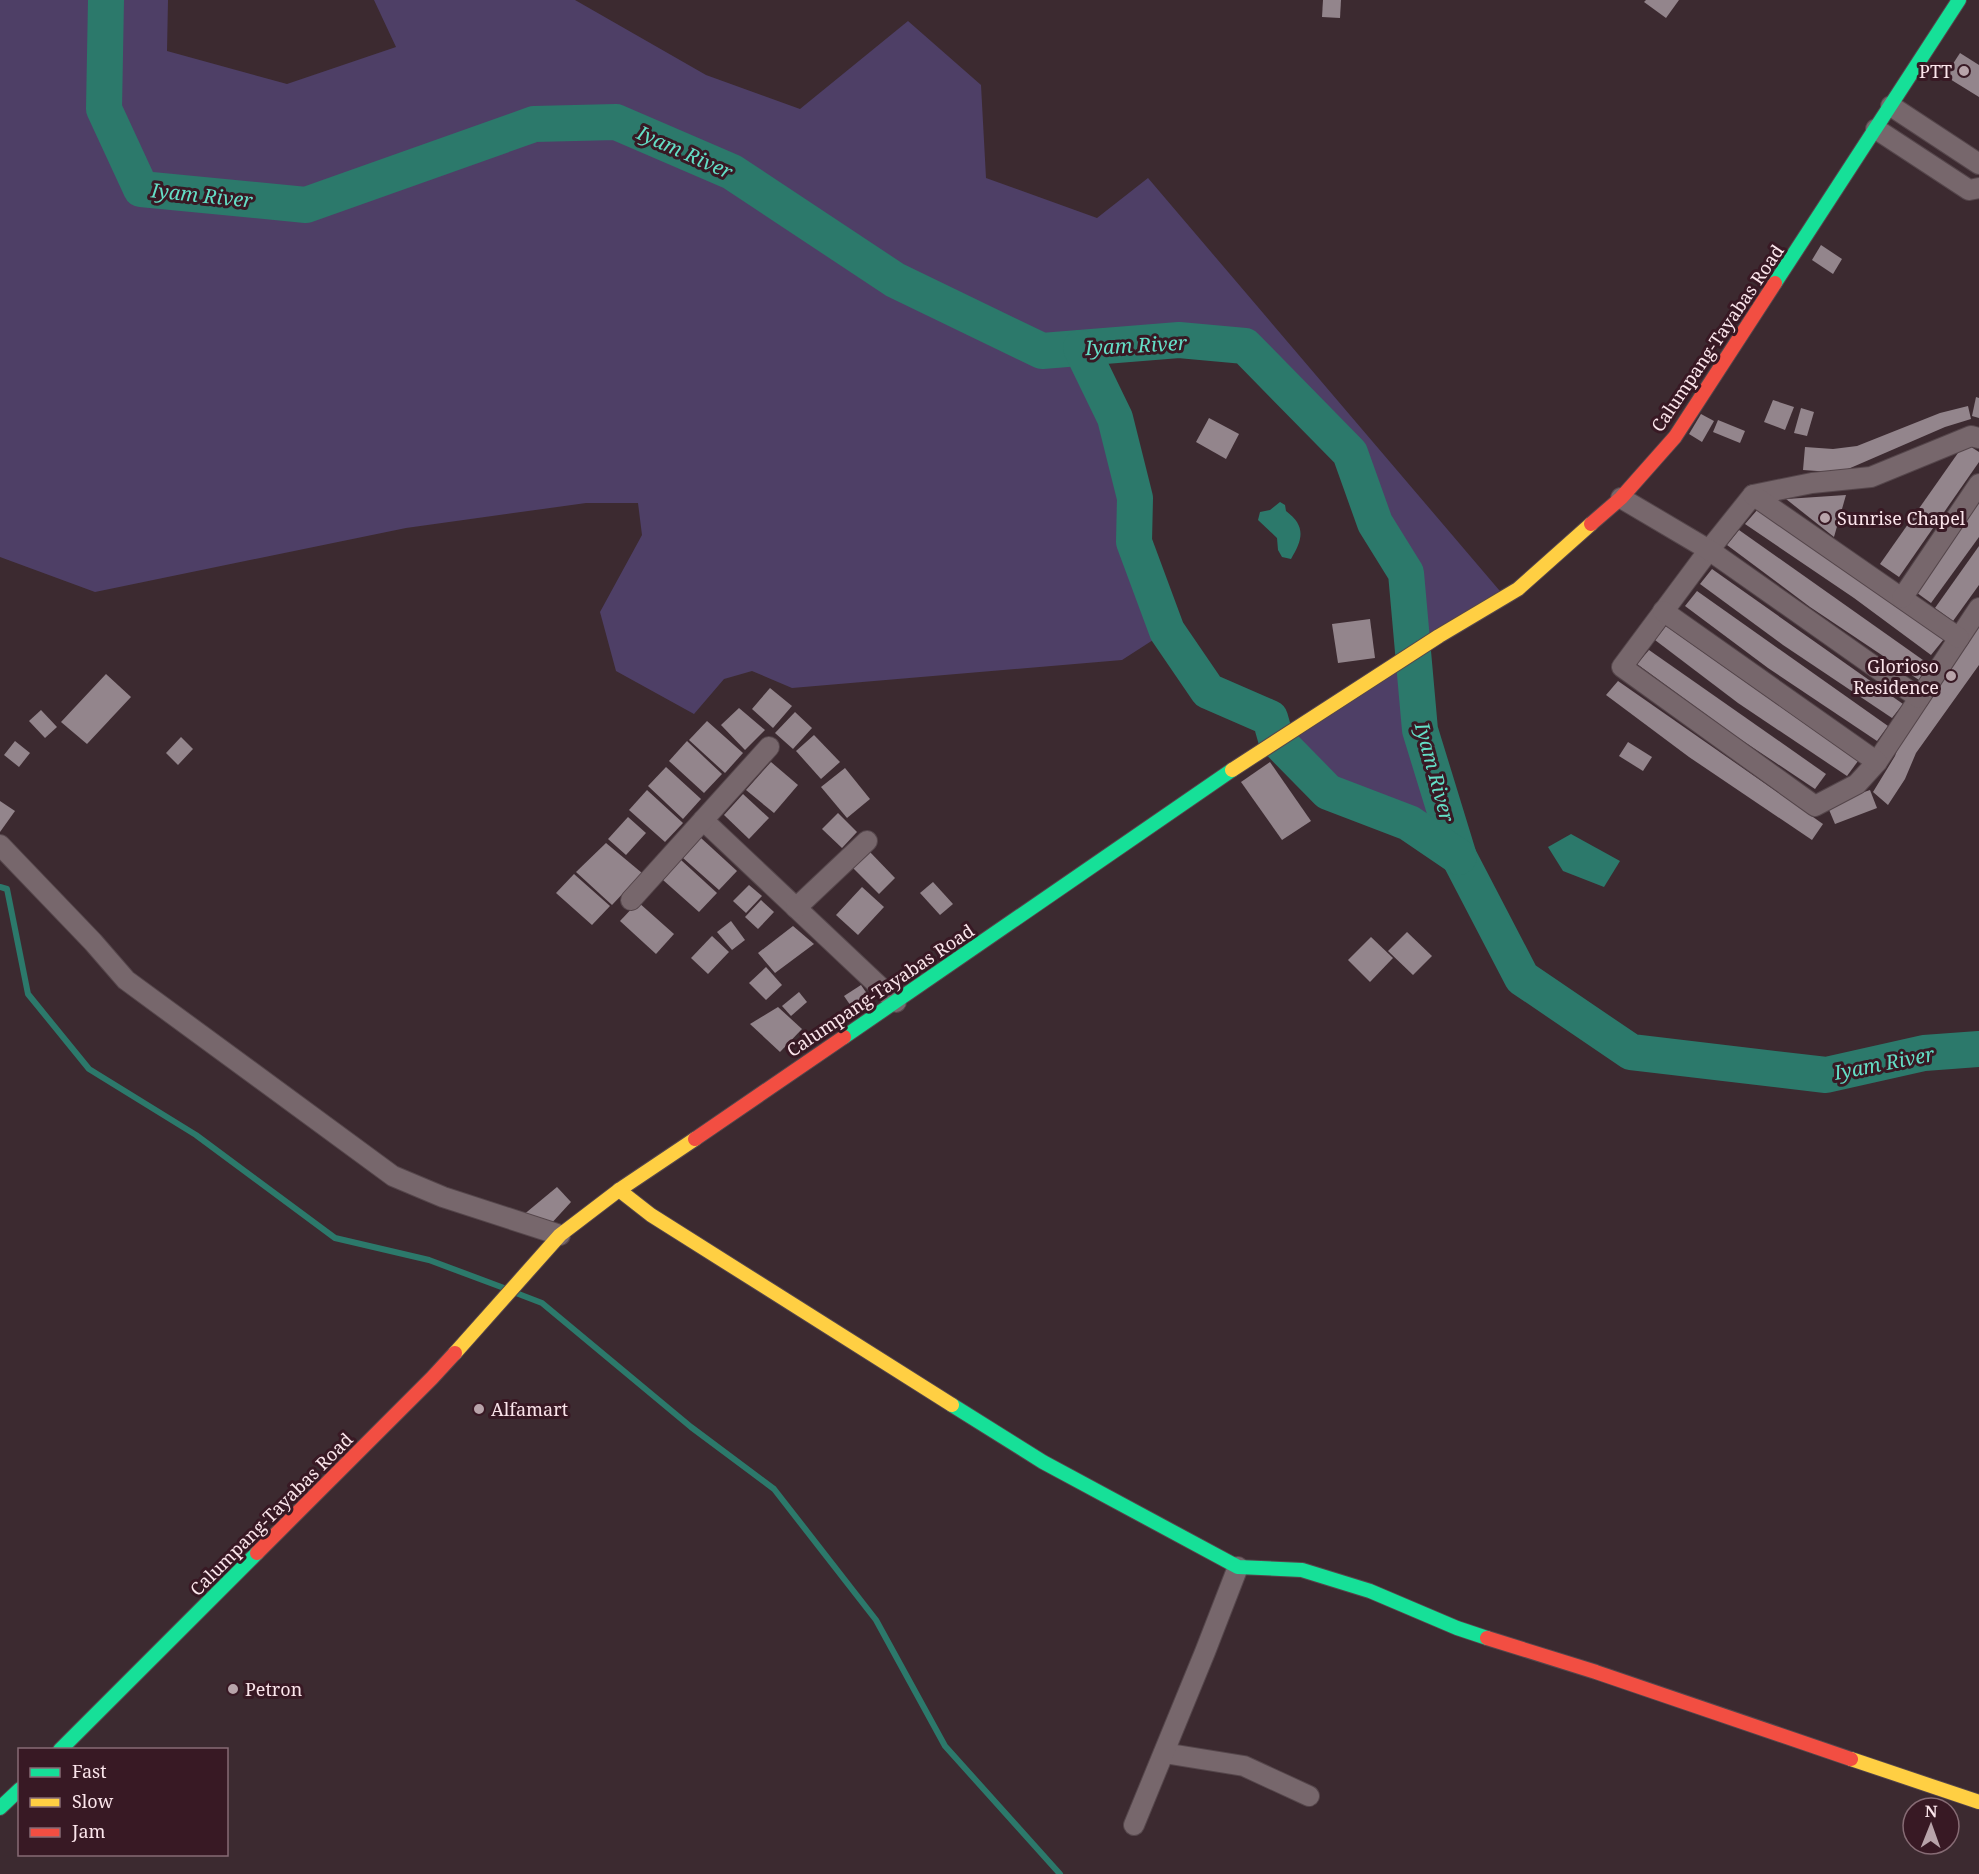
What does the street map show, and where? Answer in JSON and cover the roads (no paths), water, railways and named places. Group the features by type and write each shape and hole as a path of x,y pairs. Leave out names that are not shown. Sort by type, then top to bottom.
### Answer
{"main road":[{"name":"Calumpang-Tayabas Road","path":"61,1748 432,1378 560,1235 619,1190 1271,744 1439,636 1518,589 1621,498 1675,437 1959,0"},
{"path":"619,1190 651,1215 1043,1462 1238,1567 1302,1570 1358,1587 1457,1628 1596,1672 1979,1802"},
{"path":"0,1808 18,1791"}],"street":[{"path":"1892,106 1979,164"},
{"path":"1876,129 1969,190 1979,188"},
{"path":"1979,438 1971,436 1870,477 1812,483 1753,495 1622,667 1815,806 1857,784 1877,762 1979,608"},
{"path":"1902,598 1979,484"},
{"path":"1753,495 1959,638"},
{"path":"1621,498 1709,550 1919,698"},
{"path":"1663,611 1877,762"},
{"path":"631,900 769,747"},
{"path":"703,820 896,1002"},
{"path":"796,908 867,841"},
{"path":"0,845 93,942 126,980 393,1176 443,1197 560,1235"},
{"path":"1134,1825 1206,1652 1238,1567"},
{"path":"1164,1753 1244,1766 1309,1796"}],"waterway":[{"name":"Iyam River","path":"106,0 104,109 141,189 306,205 534,124 616,122 732,172 895,280 1042,351 1179,340 1245,346 1350,453 1375,523 1406,573 1420,730 1459,857 1522,978 1631,1052 1826,1075 1924,1053 1979,1049"},
{"path":"1081,348 1115,418 1135,498 1134,542 1167,631 1208,691 1270,718 1276,739 1328,792 1409,823 1459,857"},
{"path":"0,887 7,889 28,994 89,1069 196,1135 335,1238 429,1260 504,1288"},
{"path":"516,1293 542,1303 691,1427 774,1489 876,1620 945,1746 1060,1874"}],"place":[{"name":"PTT","path":"1964,71"},
{"name":"Sunrise Chapel","path":"1825,518"},
{"name":"Glorioso Residence","path":"1951,676"},
{"name":"Alfamart","path":"479,1409"},
{"name":"Petron","path":"233,1689"}]}
